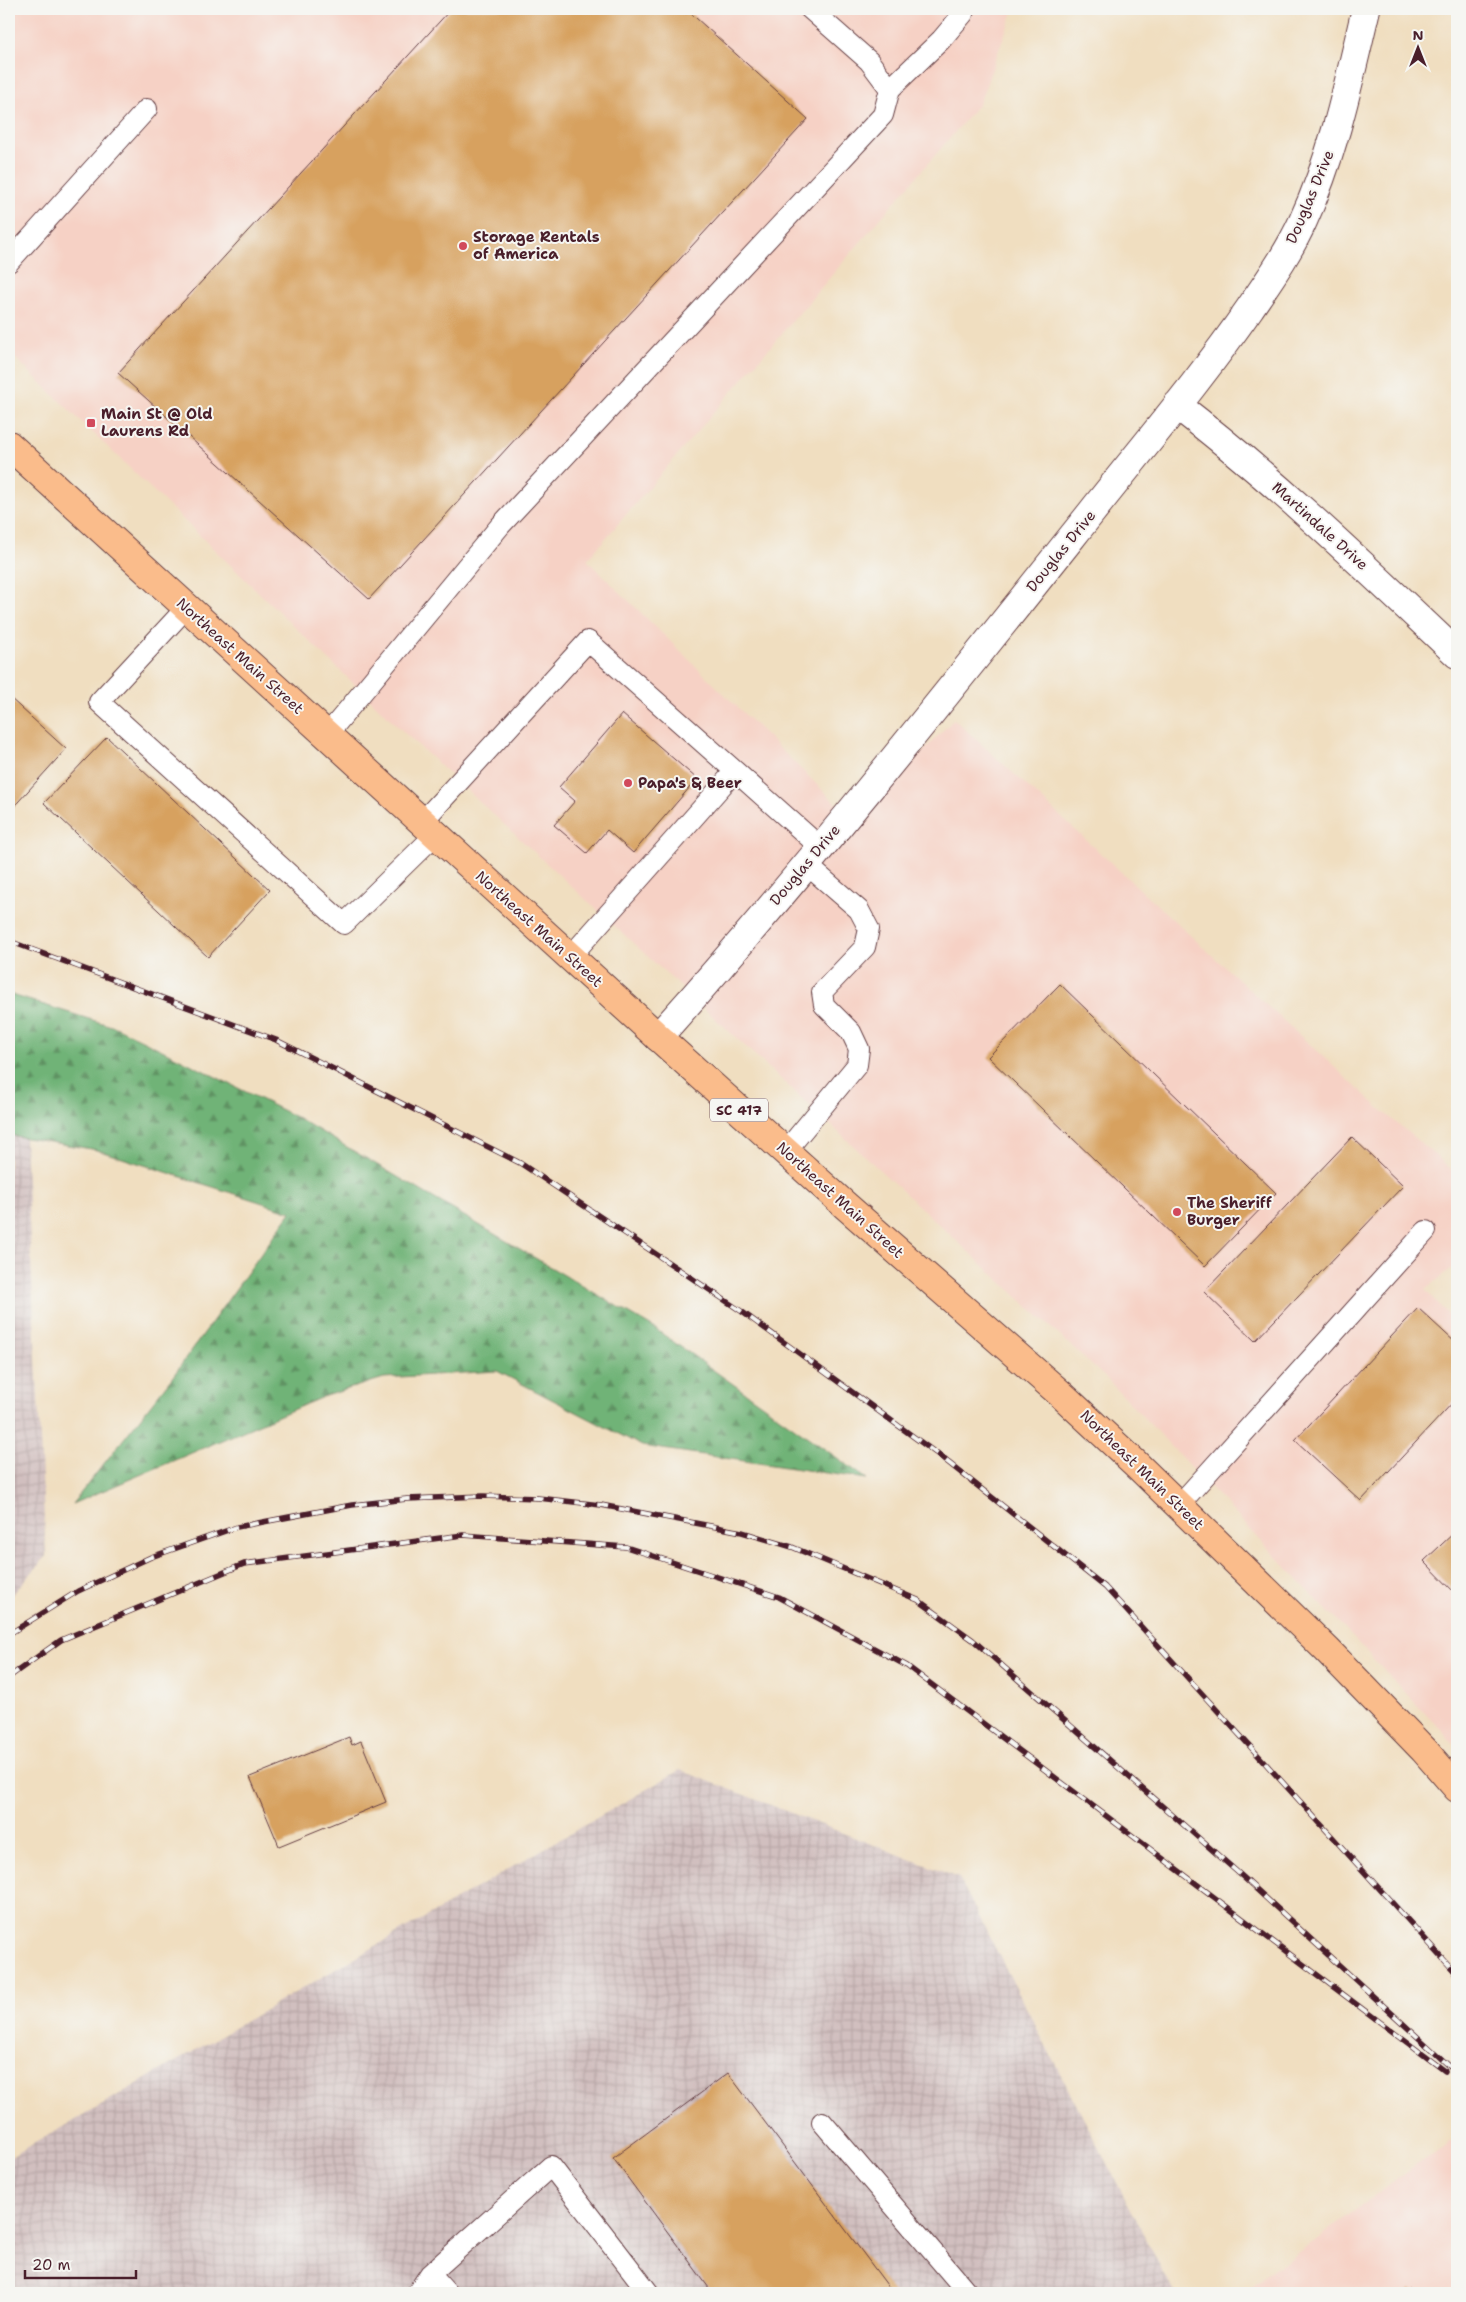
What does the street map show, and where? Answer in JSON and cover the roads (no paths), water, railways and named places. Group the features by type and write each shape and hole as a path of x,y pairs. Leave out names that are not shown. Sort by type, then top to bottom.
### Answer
{"main road":[{"name":"Northeast Main Street","path":"9,445 785,1152 1063,1396 1179,1505 1327,1650 1424,1750 1457,1788"}],"street":[{"name":"Douglas Drive","path":"658,1037 714,975 962,675 1248,312 1278,268 1302,224 1333,142 1366,9"},
{"name":"Martindale Drive","path":"1176,405 1228,444 1319,524 1457,654"}],"lane":[{"path":"810,9 868,60 890,89"},
{"path":"328,735 500,526 883,115 890,89 942,40 963,14 964,9"},
{"path":"9,262 147,109"},
{"path":"187,607 98,702 344,924 429,828 588,641 735,771 813,855 859,910 869,929 865,947 822,992 824,1005 851,1032 859,1048 857,1065 785,1152"},
{"path":"570,957 735,771"},
{"path":"1179,1505 1426,1231"},
{"path":"822,2122 968,2293"},
{"path":"417,2293 430,2274 551,2166 649,2293"},
{"path":"430,2274 447,2293"}],"railway":[{"path":"9,941 276,1040 520,1163 741,1311 940,1456 1105,1587 1457,1974"},
{"path":"9,1634 78,1591 151,1557 237,1527 352,1505 407,1499 483,1496 538,1498 601,1505 742,1532 792,1547 918,1600 973,1640 1243,1877 1457,2073"},
{"path":"9,1677 61,1640 244,1564 463,1535 626,1547 779,1597 907,1666 1445,2071"}],"place":[{"name":"Storage Rentals of America","path":"463,246"},
{"name":"Main St @ Old Laurens Rd","path":"91,423"},
{"name":"Papa's & Beer","path":"628,783"},
{"name":"The Sheriff Burger","path":"1177,1212"}]}
